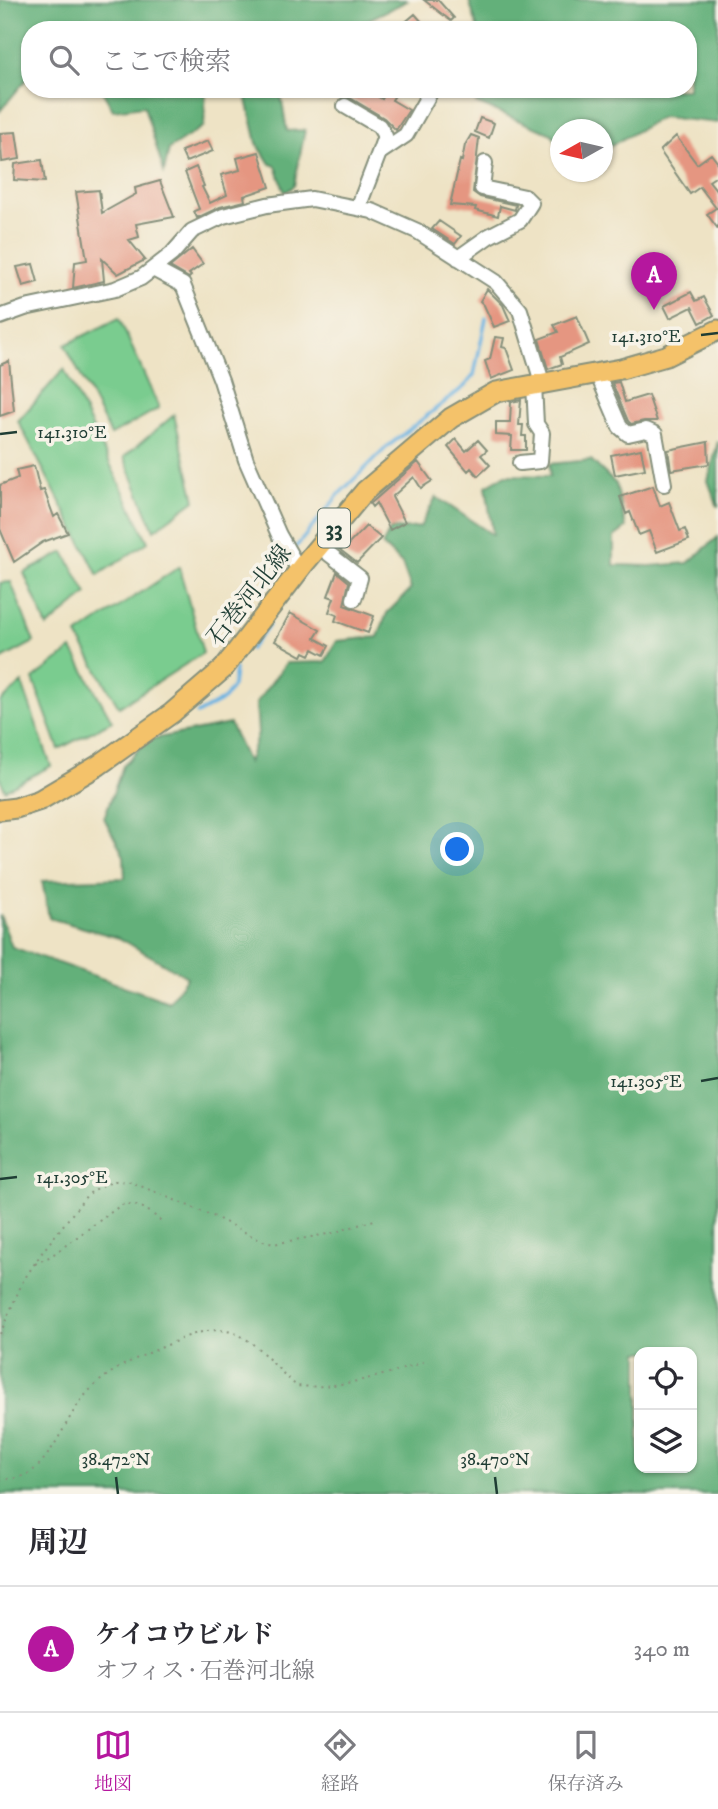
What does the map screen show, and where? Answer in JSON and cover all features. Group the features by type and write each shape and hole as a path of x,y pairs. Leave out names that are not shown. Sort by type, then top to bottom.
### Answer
{"main road":[{"name":"石巻河北線","path":"0,810 40,800 62,788 172,713 223,669 299,570 365,491 451,418 496,392 621,369 666,356 718,330"}],"street":[{"path":"379,153 406,135 427,98"},
{"path":"345,106 379,126 385,135 358,208"},
{"path":"458,258 489,236 520,219 531,204 524,197 482,188 485,163"},
{"path":"0,317 115,289 141,278 172,254 192,231 223,216 267,205 312,199 372,211 416,231 496,282 520,310 538,383 536,424 542,433 540,461 520,463"},
{"path":"153,269 183,285 221,380 246,460 279,535 299,570"},
{"path":"597,373 620,427 628,434 646,430 655,434 664,484"},
{"path":"319,546 360,578 354,599"}],"path":[{"path":"0,1334 23,1281 34,1265 88,1195 99,1186 115,1181 131,1182 273,1244 332,1233 374,1220"},
{"path":"34,1265 51,1256 121,1205 130,1203 139,1206 163,1223"},
{"path":"0,1480 31,1472 52,1448 79,1402 93,1386 116,1368 197,1332 218,1330 241,1336 297,1386 328,1385 386,1374 426,1361"}],"green space":[{"path":"0,0 409,0 366,21 21,21 21,86 0,111"},
{"path":"469,0 718,0 718,123 662,117 613,144 613,119 550,119 550,133 476,103 476,98 697,98 697,21 475,21"},
{"path":"106,98 206,98 204,126 169,149 164,172 144,106 113,110"},
{"path":"247,98 282,98 287,131 305,130 294,186 285,193 276,166 270,164 257,143"},
{"path":"119,318 159,408 111,435 65,345"},
{"path":"64,369 148,542 98,575 18,421"},
{"path":"174,415 195,500 154,530 124,457"},
{"path":"718,441 718,507 708,481"},
{"path":"591,460 616,484 626,528 614,537 614,565 688,563 718,537 718,1494 0,1494 0,915 12,947 169,1002 187,977 119,938 49,918 42,881 125,878 124,856 104,818 123,766 147,740 230,724 248,763 258,733 256,703 286,663 325,662 337,641 378,637 387,613 411,589 402,564 382,545 390,530 420,527 436,497 493,535 486,486 505,475 550,476 549,464"},
{"path":"64,552 87,594 47,627 24,573"},
{"path":"179,567 203,653 119,707 77,635"},
{"path":"11,582 34,642 0,660 0,583"},
{"path":"72,649 112,721 59,749 33,679"},
{"path":"22,683 51,766 5,790 0,779 0,702"}],"building":[{"path":"424,0 438,0 454,18 451,21"},
{"path":"415,14 421,21 407,21"},
{"path":"350,98 393,98 392,100 409,110 396,130 384,118"},
{"path":"480,118 494,123 489,138 475,132"},
{"path":"16,132 20,159 2,162 0,133"},
{"path":"471,135 479,138 473,192 480,197 516,205 515,210 500,206 498,216 475,210 476,207 450,205 460,160 462,161 465,145"},
{"path":"676,136 697,164 711,154 718,163 718,175 709,181 718,192 718,229 707,214 716,208 700,187 690,194 660,151"},
{"path":"208,141 213,151 186,162 181,151"},
{"path":"259,152 270,187 244,196 245,201 220,207 197,218 194,211 199,209 185,172 196,167 210,203 227,195 221,175 240,170 237,158"},
{"path":"42,160 45,182 14,180 15,164"},
{"path":"160,181 174,217 136,224 139,237 129,240 145,260 118,274 102,259 104,281 73,288 75,262 87,260 76,192 99,190 102,213 136,194 135,188"},
{"path":"439,221 461,236 455,244 432,229"},
{"path":"192,249 203,264 189,274 189,278 170,267"},
{"path":"33,264 38,282 23,286 17,267"},
{"path":"487,289 503,305 510,321 494,327 480,301"},
{"path":"691,292 696,301 704,297 714,315 700,323 692,307 670,318 664,306"},
{"path":"577,316 589,344 560,357 562,364 548,369 539,339 558,332 554,325"},
{"path":"495,337 504,338 502,347 506,348 514,370 491,379 485,361 490,359"},
{"path":"9,361 14,411 0,416 0,365"},
{"path":"619,382 625,402 648,395 657,421 631,424 628,421 612,383"},
{"path":"521,400 519,425 523,425 522,436 526,436 526,450 511,450 512,436 496,435 496,422 510,422 511,402"},
{"path":"456,439 466,451 478,440 487,450 481,455 490,465 478,476 471,468 468,471 448,447"},
{"path":"708,442 709,464 671,470 668,450"},
{"path":"641,449 645,469 615,475 611,455"},
{"path":"418,462 432,481 421,488 414,477 392,497 405,522 390,530 376,503 372,507 370,504"},
{"path":"34,466 40,491 44,490 54,517 58,514 68,533 43,542 14,562 0,529 0,485 18,478 16,470"},
{"path":"653,486 660,506 669,502 680,531 685,529 689,540 657,552 649,531 639,535 630,512 626,514 620,497"},
{"path":"366,526 381,538 357,563 339,549 345,543 347,546"},
{"path":"337,572 349,582 344,605 374,616 368,633 335,621 337,615 329,612 334,598 328,596"},
{"path":"290,613 320,630 315,638 329,646 324,655 313,649 310,655 304,652 302,656 275,641"}],"waterway":[{"path":"296,547 341,492 387,447 465,386 474,375 486,318"},
{"path":"250,649 269,625"},
{"path":"197,714 224,699 233,686 235,669"}],"place":[{"name":"ケイコウビルド","path":"654,310"}]}
